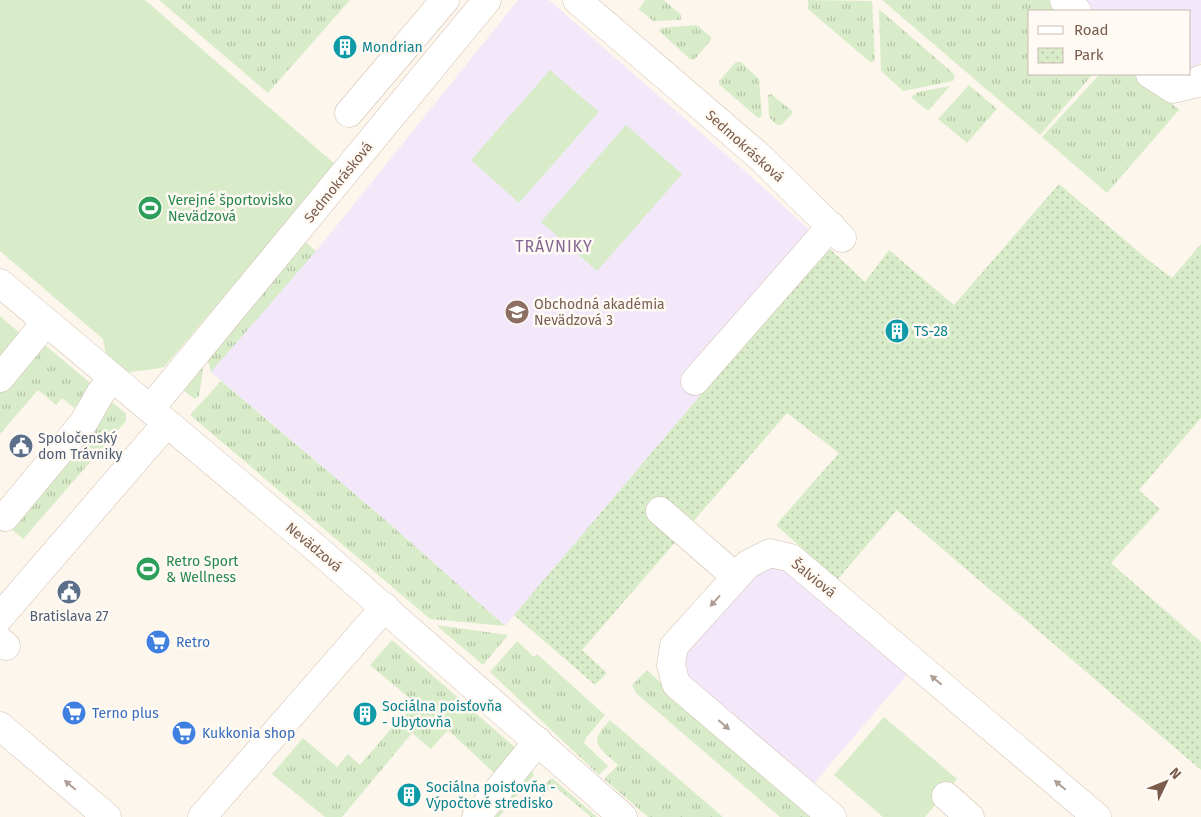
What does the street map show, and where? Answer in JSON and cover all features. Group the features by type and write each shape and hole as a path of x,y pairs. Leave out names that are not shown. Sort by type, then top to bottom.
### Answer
{"street":[{"path":"349,113 445,0"},
{"name":"Sedmokrásková","path":"0,617 159,416 352,151 401,105 487,0"},
{"name":"Sedmokrásková","path":"577,0 760,157 836,232 694,381"},
{"path":"1064,0 1076,10"},
{"path":"1152,75 1173,89 1198,83 1201,79"},
{"path":"376,82 401,105"},
{"name":"Nevädzová","path":"0,282 112,379 159,416 384,607 623,817"},
{"path":"0,378 46,322"},
{"path":"5,518 84,422 101,392 112,379"},
{"path":"660,511 736,577"},
{"name":"Šalviová","path":"832,817 676,684 671,665 674,646 748,564 770,554 791,558 1097,817"},
{"path":"202,817 384,607"},
{"path":"0,726 107,817"},
{"path":"476,817 538,741"},
{"path":"946,796 970,817"}],"shaded area":[{"name":"Obchodná akadémia Nevädzová 3","path":"518,0 549,0 763,187 827,246 505,626 383,518 211,372 335,228"},
{"path":"1080,0 1201,0 1201,62 1191,68 1191,10 1092,10"},
{"path":"782,561 912,669 810,788 685,681 682,655 746,572"}],"green space":[{"name":"Verejné športovisko Nevädzová","path":"0,0 145,0 336,165 164,367 125,374 108,366 103,339 0,251"},
{"path":"159,0 350,0 268,93"},
{"path":"645,0 664,0 681,15 681,20 653,21 639,9"},
{"path":"808,0 872,1 875,60 871,63 808,9"},
{"path":"882,0 1050,0 1062,10 1028,10 1028,75 1092,75 1040,135"},
{"path":"879,9 955,75 953,81 903,91 881,71"},
{"path":"697,25 711,37 711,40 695,59 691,60 659,31 661,28"},
{"path":"736,62 741,62 759,79 762,116 758,118 719,84 719,81"},
{"path":"550,70 599,112 519,203 471,160"},
{"path":"1099,75 1138,75 1179,110 1107,193 1042,137"},
{"path":"969,85 997,109 967,143 938,119"},
{"path":"950,86 928,111 911,97 918,92"},
{"path":"771,94 792,111 792,114 781,125 777,125 769,117 768,95"},
{"path":"626,125 682,174 597,271 541,222"},
{"path":"1059,184 1172,278 1201,244 1201,418 1139,490 1160,509 1111,563 1201,642 1201,770 897,510 837,580 776,525 839,453 787,413 582,650 607,673 595,685 514,615 827,246 865,282 889,250 954,305"},
{"path":"304,241 316,251 211,372 208,361 211,350"},
{"path":"0,316 21,334 0,359"},
{"path":"40,341 94,386 74,408 62,398 56,405 38,390 0,434 0,389"},
{"path":"204,364 199,396 195,399 181,389"},
{"path":"221,381 383,518 505,626 430,619 190,415"},
{"path":"110,400 126,414 126,421 23,539 8,526"},
{"path":"436,625 508,635 483,665"},
{"path":"392,640 517,749 502,773 494,773 448,730 431,749 412,733 342,817 325,817 272,774 303,738 337,767 348,754 360,765 414,702 370,665"},
{"path":"517,641 534,657 537,654 605,715 584,743 608,766 599,775 490,672"},
{"path":"647,670 816,817 780,817 636,693 632,685"},
{"path":"884,717 957,779 925,817 883,817 834,775"},
{"path":"610,720 723,817 648,817 604,779 618,765 601,749 597,740 599,734"},
{"path":"529,770 533,772 533,776 499,817 487,817"},
{"path":"552,778 597,817 591,817 553,785 544,796 541,794 541,788"}],"place":[{"name":"Mondrian","path":"345,47"},
{"name":"Verejné športovisko Nevädzová","path":"150,208"},
{"name":"Obchodná akadémia Nevädzová 3","path":"517,312"},
{"name":"TS-28","path":"897,331"},
{"name":"Spoločenský dom Trávniky","path":"21,446"},
{"name":"Retro Sport & Wellness","path":"148,569"},
{"name":"Bratislava 27","path":"69,592"},
{"name":"Retro","path":"158,642"},
{"name":"Terno plus","path":"74,713"},
{"name":"Sociálna poisťovňa - Ubytovňa","path":"365,714"},
{"name":"Kukkonia shop","path":"184,733"},
{"name":"Sociálna poisťovňa - Výpočtové stredisko","path":"409,795"}],"district":[{"name":"TRÁVNIKY","path":"554,246"}]}
